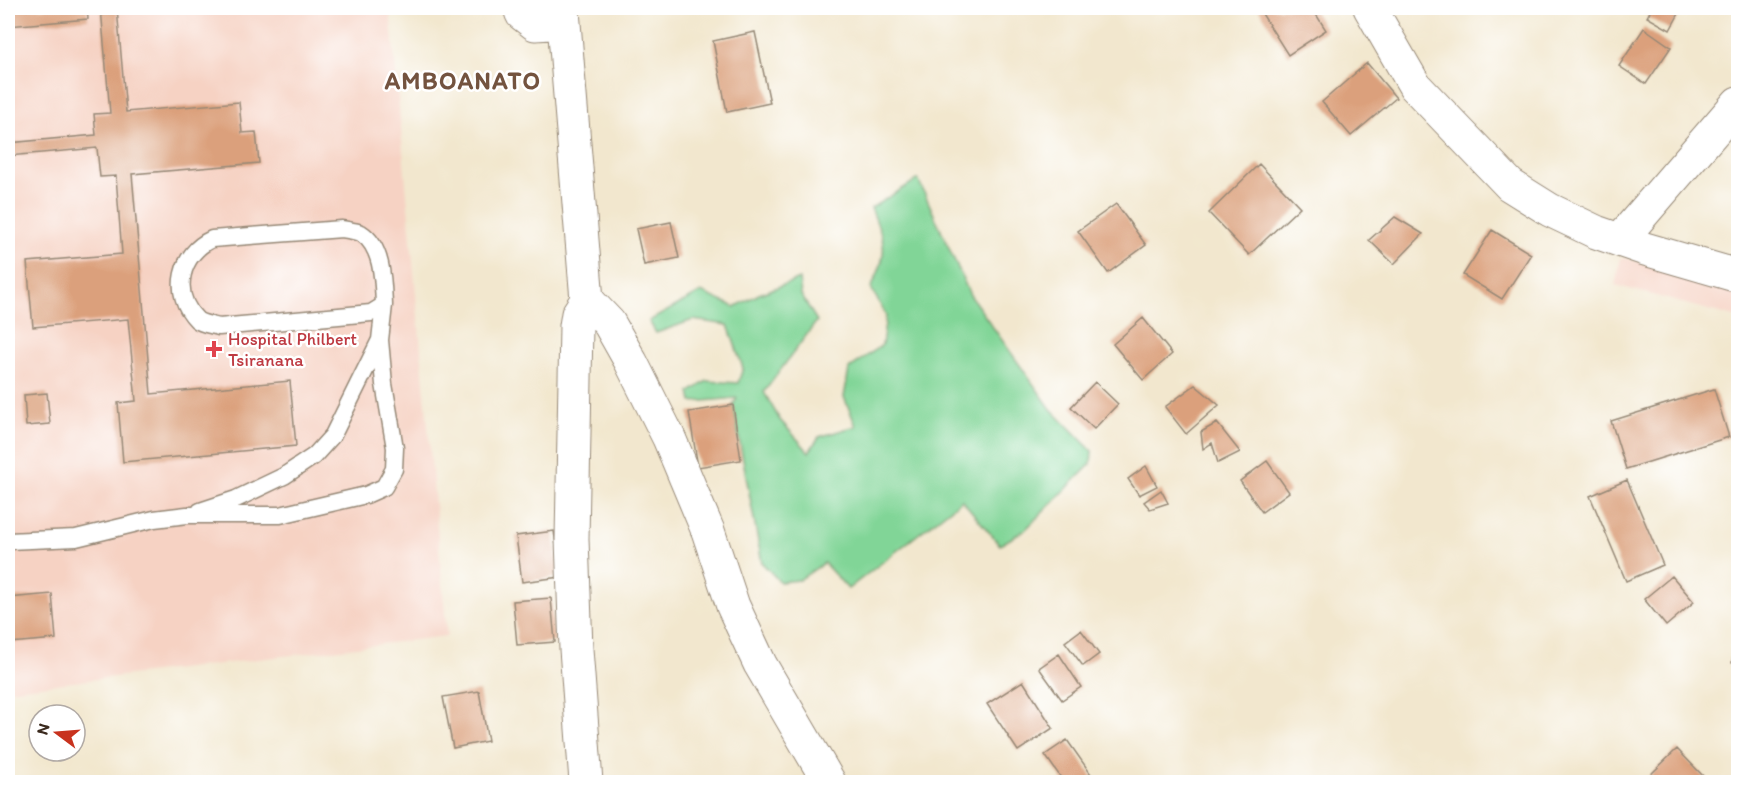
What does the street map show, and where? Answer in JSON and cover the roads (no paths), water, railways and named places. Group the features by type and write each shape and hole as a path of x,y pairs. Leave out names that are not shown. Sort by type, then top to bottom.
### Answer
{"street":[{"path":"520,8 522,14 535,24 551,23 563,9"},
{"path":"1370,8 1415,86 1510,185 1550,210 1620,240 1738,276"},
{"path":"563,9 587,300 578,314 576,326 572,539 576,649 586,783"},
{"path":"1620,240 1738,103"},
{"path":"587,300 609,323 631,362 669,438 708,531 733,606 760,664 829,783"}],"lane":[{"path":"8,541 76,538 154,519 187,515 279,515 366,495 384,487 394,469 395,448 384,384 380,340 384,305 382,270 372,245 360,233 342,229 212,238 197,246 185,262 181,288 188,308 198,321 219,327 350,317 371,313 384,305"},
{"path":"187,515 236,499 284,476 314,456 333,435 380,340"}],"place":[{"name":"Hospital Philbert Tsiranana","path":"214,349"}],"district":[{"name":"AMBOANATO","path":"463,81"}]}
